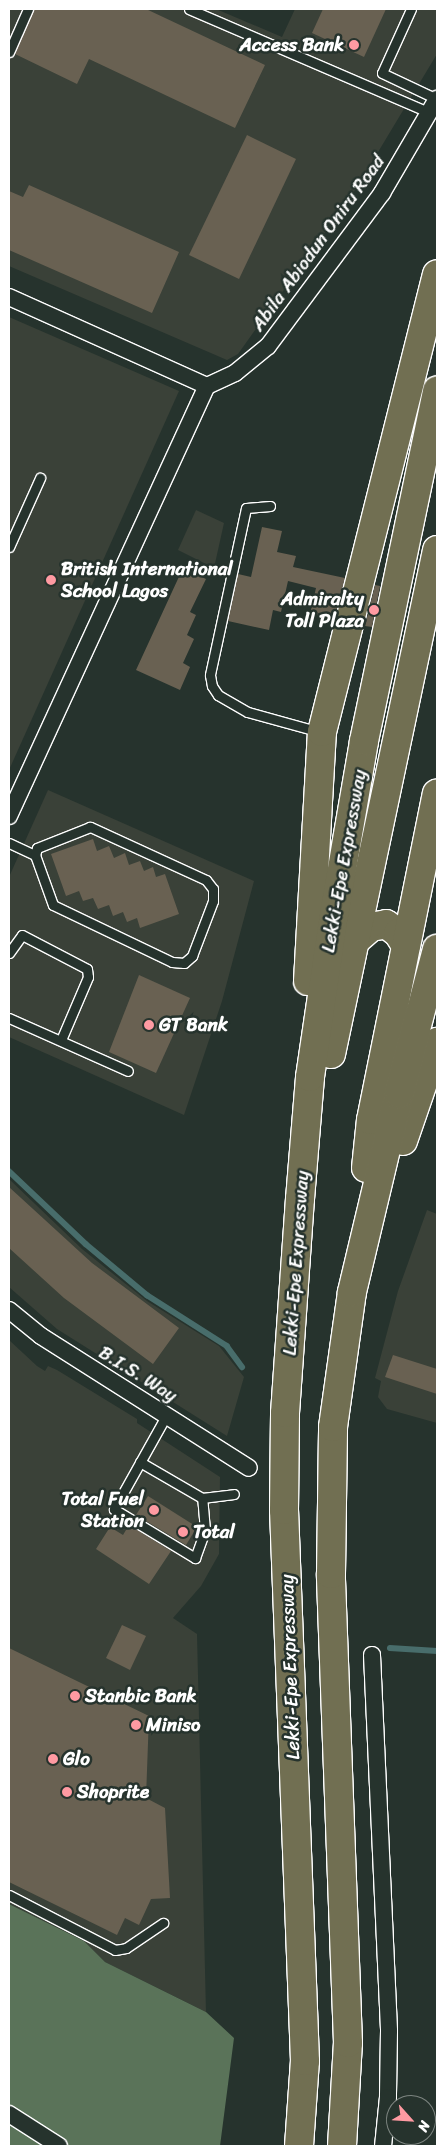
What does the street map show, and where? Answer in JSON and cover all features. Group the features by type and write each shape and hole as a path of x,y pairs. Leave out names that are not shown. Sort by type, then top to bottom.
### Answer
{"highway":[{"path":"300,1200 298,1161 322,732 437,274"},
{"name":"Lekki-Epe Expressway","path":"299,2146 305,2061 284,1510 285,1413 300,1200 310,1077 333,921 364,741 437,391"},
{"path":"300,1200 437,550"},
{"path":"342,2146 348,2043 330,1491 338,1377 352,1292 371,1120 437,794"},
{"path":"355,941 371,927 386,924 398,933 406,946"},
{"path":"352,1292 398,1094 437,949"},
{"path":"352,1292 437,1042"}],"street":[{"name":"Abila Abiodun Oniru Road","path":"207,386 235,373 268,346 382,193 435,104"},
{"path":"9,298 207,386 9,816"},
{"name":"B.I.S. Way","path":"9,1310 41,1336 249,1468"},
{"path":"372,1655 389,2031 388,2098 383,2146"},
{"path":"9,2114 59,2146"}],"lane":[{"path":"9,52 28,9"},
{"path":"189,9 435,104"},
{"path":"411,9 382,73 435,104"},
{"path":"9,547 40,478"},
{"path":"270,506 246,508 210,675 212,686 218,695 248,712 322,732"},
{"path":"9,843 35,855 53,905 172,962 184,963 192,956 213,901 213,889 206,880 90,827 38,848 35,855"},
{"path":"9,953 22,935 87,969 88,977 61,1040"},
{"path":"9,1018 128,1072"},
{"path":"166,1416 114,1509 196,1558 205,1530 202,1498"},
{"path":"140,1462 202,1498 234,1494"},
{"path":"9,1895 115,1950 126,1948 162,1923"}],"shaded area":[{"path":"9,9 216,9 282,37 295,9 437,9 437,54 354,192 238,354 227,360 9,266"},
{"name":"British International School Lagos","path":"9,317 179,391 9,770"},
{"path":"196,510 224,523 214,568 178,550"},
{"path":"48,790 254,881 222,1001 184,1115 9,1037 9,877"},
{"path":"9,1179 82,1249 147,1301 219,1346 244,1377 227,1436 57,1329 9,1287"},
{"path":"427,1210 437,1214 437,1423 387,1409 378,1397 381,1381 375,1378 398,1291"},
{"path":"9,1340 37,1366 45,1371 48,1366 57,1370 137,1419 137,1423 220,1477 219,1554 201,1586 173,1618 197,1634 206,2012 105,1962 84,1941 9,1904"}],"green space":[{"path":"9,1904 84,1941 105,1962 206,2012 234,2038 220,2146 9,2146"}],"building":[{"path":"34,9 146,9 265,65 235,128 89,59 77,84 15,54"},
{"name":"Access Bank","path":"323,9 386,9 364,57 312,33"},
{"path":"247,135 296,159 239,279 189,255"},
{"path":"29,185 179,252 152,313 9,250 9,191 23,197"},
{"path":"262,527 282,531 277,552 296,556 293,567 345,578 334,619 310,614 316,588 288,581 281,612 273,610 269,630 228,621 238,574 251,577"},
{"path":"183,568 206,579 190,612 196,615 187,635 194,639 183,663 190,667 180,690 136,670"},
{"path":"375,585 380,586 372,627 365,626"},
{"path":"93,839 97,851 109,846 114,858 125,853 129,865 140,861 144,871 153,867 156,877 165,874 179,914 140,928 137,918 127,922 123,912 113,916 109,905 98,909 93,898 83,901 79,891 66,896 51,854"},
{"name":"GT Bank","path":"139,975 190,998 156,1073 109,1052"},
{"path":"9,1187 92,1263 179,1328 153,1364 64,1298 9,1248"},
{"path":"393,1355 437,1369 437,1394 385,1377"},
{"path":"148,1496 197,1527 186,1545 136,1515"},
{"path":"129,1525 171,1551 149,1584 96,1549 110,1527 123,1535"},
{"path":"122,1625 146,1636 130,1670 106,1658"},
{"path":"9,1648 149,1716 146,1798 165,1808 170,1898 151,1899 139,1925 125,1918 117,1935 9,1882"}],"waterway":[{"path":"9,1171 86,1244 147,1295 227,1346 242,1367"},
{"path":"390,1648 437,1651"}],"place":[{"name":"Access Bank","path":"354,45"},
{"name":"British International School Lagos","path":"51,580"},
{"name":"Admiralty Toll Plaza","path":"374,610"},
{"name":"GT Bank","path":"149,1025"},
{"name":"Total Fuel Station","path":"154,1510"},
{"name":"Total","path":"183,1532"},
{"name":"Stanbic Bank","path":"75,1696"},
{"name":"Miniso","path":"136,1725"},
{"name":"Glo","path":"53,1759"},
{"name":"Shoprite","path":"67,1792"}]}
